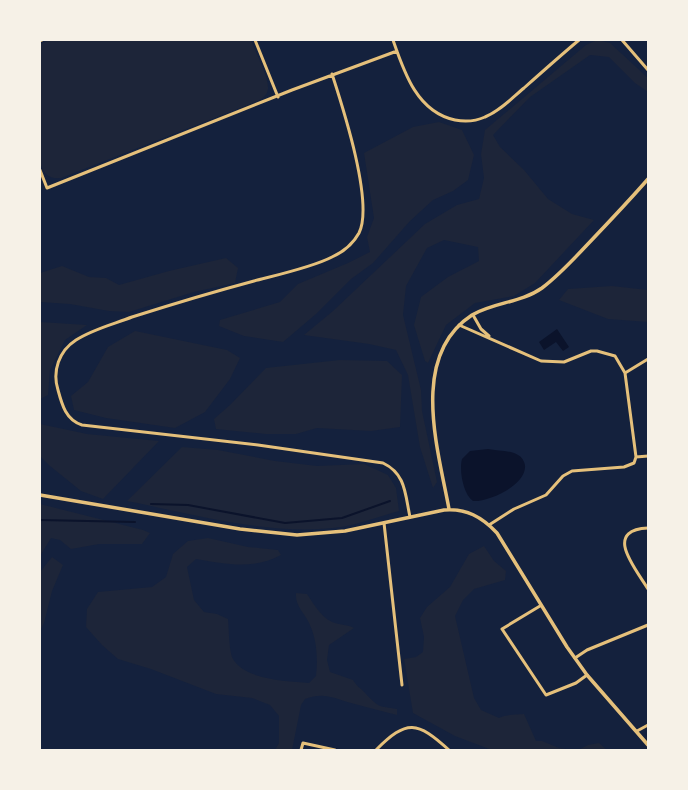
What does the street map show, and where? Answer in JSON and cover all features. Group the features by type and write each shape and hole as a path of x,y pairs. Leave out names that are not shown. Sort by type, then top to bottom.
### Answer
{"street":[{"path":"255,40 278,97"},
{"path":"393,40 409,81 425,104 444,117 468,121 481,119 497,111 579,40"},
{"path":"622,40 648,70"},
{"path":"40,170 47,188 278,97 332,74 397,51"},
{"path":"332,74 348,125 362,189 364,217 359,234 351,244 330,258 190,298 108,325 76,340 59,359 56,371 57,386 70,419 82,425 258,445 382,463 390,467 400,476 410,517"},
{"path":"449,509 436,437 433,390 438,357 448,337 459,325 473,314 484,309 522,298 543,287 569,264 648,179"},
{"path":"473,314 481,329 492,339"},
{"path":"459,325 529,357 546,362 564,362 591,351 603,351 615,356 625,373 636,458 634,463 629,467 572,471 563,476 546,494 514,509 489,525"},
{"path":"625,373 648,359"},
{"path":"636,458 648,456"},
{"path":"40,495 183,520 285,534 328,534 449,509 468,512 489,525 509,551 540,606 587,676 648,745"},
{"path":"384,523 402,685"},
{"path":"648,528 633,530 626,536 624,543 627,555 648,589"},
{"path":"540,606 502,628 546,695 576,683 587,676"},
{"path":"575,658 587,650 648,625"},
{"path":"637,732 648,725"},
{"path":"376,750 401,729 410,726 429,733 449,750"},
{"path":"301,750 302,743 335,750"}],"shaded area":[{"path":"50,40 251,40 264,71 268,89 267,93 258,101 61,178 53,178 45,173 40,163 40,44"},
{"path":"597,40 610,43 648,78 648,92 635,83 609,57 590,55 530,97 493,135 500,147 524,170 548,199 572,214 594,220 535,283 514,296 475,303 446,325 428,363 425,361 414,325 421,297 448,277 479,261 478,247 444,240 427,248 406,286 403,315 421,390 422,411 437,482 433,488 420,447 408,375 396,350 369,344 304,335 333,311 425,224 457,205 479,199 484,178 481,154 485,130 586,45"},
{"path":"439,122 462,130 474,155 468,180 453,191 433,200 410,221 373,263 351,279 316,314 283,342 244,336 219,326 220,320 280,302 298,284 370,252 367,237 374,218 364,153 413,127"},
{"path":"226,258 238,268 235,283 194,292 129,312 109,311 70,304 40,302 40,273 62,266 89,277 106,278 119,285 169,271"},
{"path":"612,286 648,290 648,322 608,319 559,300 568,289"},
{"path":"40,322 87,325 65,340 50,370 48,395 40,399"},
{"path":"557,329 569,347 563,351 556,342 544,350 539,342"},
{"path":"135,331 227,350 240,358 230,379 205,412 175,428 106,418 74,410 71,396 88,382 108,347"},
{"path":"340,360 387,361 402,375 400,427 371,431 317,428 296,434 266,434 216,429 214,419 230,405 266,368"},
{"path":"40,424 87,434 159,441 103,499 81,491 40,456"},
{"path":"182,447 218,450 275,461 317,466 364,464 388,475 396,488 399,511 348,526 315,529 288,529 233,523 127,501"},
{"path":"488,449 515,453 523,459 525,465 524,472 520,479 506,491 488,499 473,501 464,488 461,469 462,459 470,451"},
{"path":"40,504 150,533 142,544 99,544 71,549 60,540 51,538 40,556"},
{"path":"208,538 248,547 278,550 281,555 271,560 250,564 218,563 196,559 187,567 194,600 204,612 217,614 228,619 232,656 239,666 257,675 278,680 309,683 316,676 317,656 314,636 296,598 296,593 307,594 318,610 328,620 354,628 329,645 327,660 330,672 353,680 377,704 383,707 397,709 397,715 328,696 318,696 305,699 301,705 292,750 275,750 279,743 279,716 270,705 252,698 216,694 151,669 118,659 102,645 86,627 87,609 98,592 152,587 166,577 173,554 188,541"},
{"path":"484,546 494,561 506,571 505,580 474,589 463,600 455,616 474,698 481,710 499,718 508,715 524,714 536,741 542,741 559,748 573,750 492,750 455,736 413,713 404,659 416,657 423,652 424,637 420,618 427,607 450,587 469,554"},
{"path":"52,557 63,565 52,591 44,623 40,631 40,572"},
{"path":"599,743 607,750 578,750 588,745"}],"waterway":[{"path":"151,504 188,505 285,523 342,518 390,501"},
{"path":"40,520 135,522"}]}
